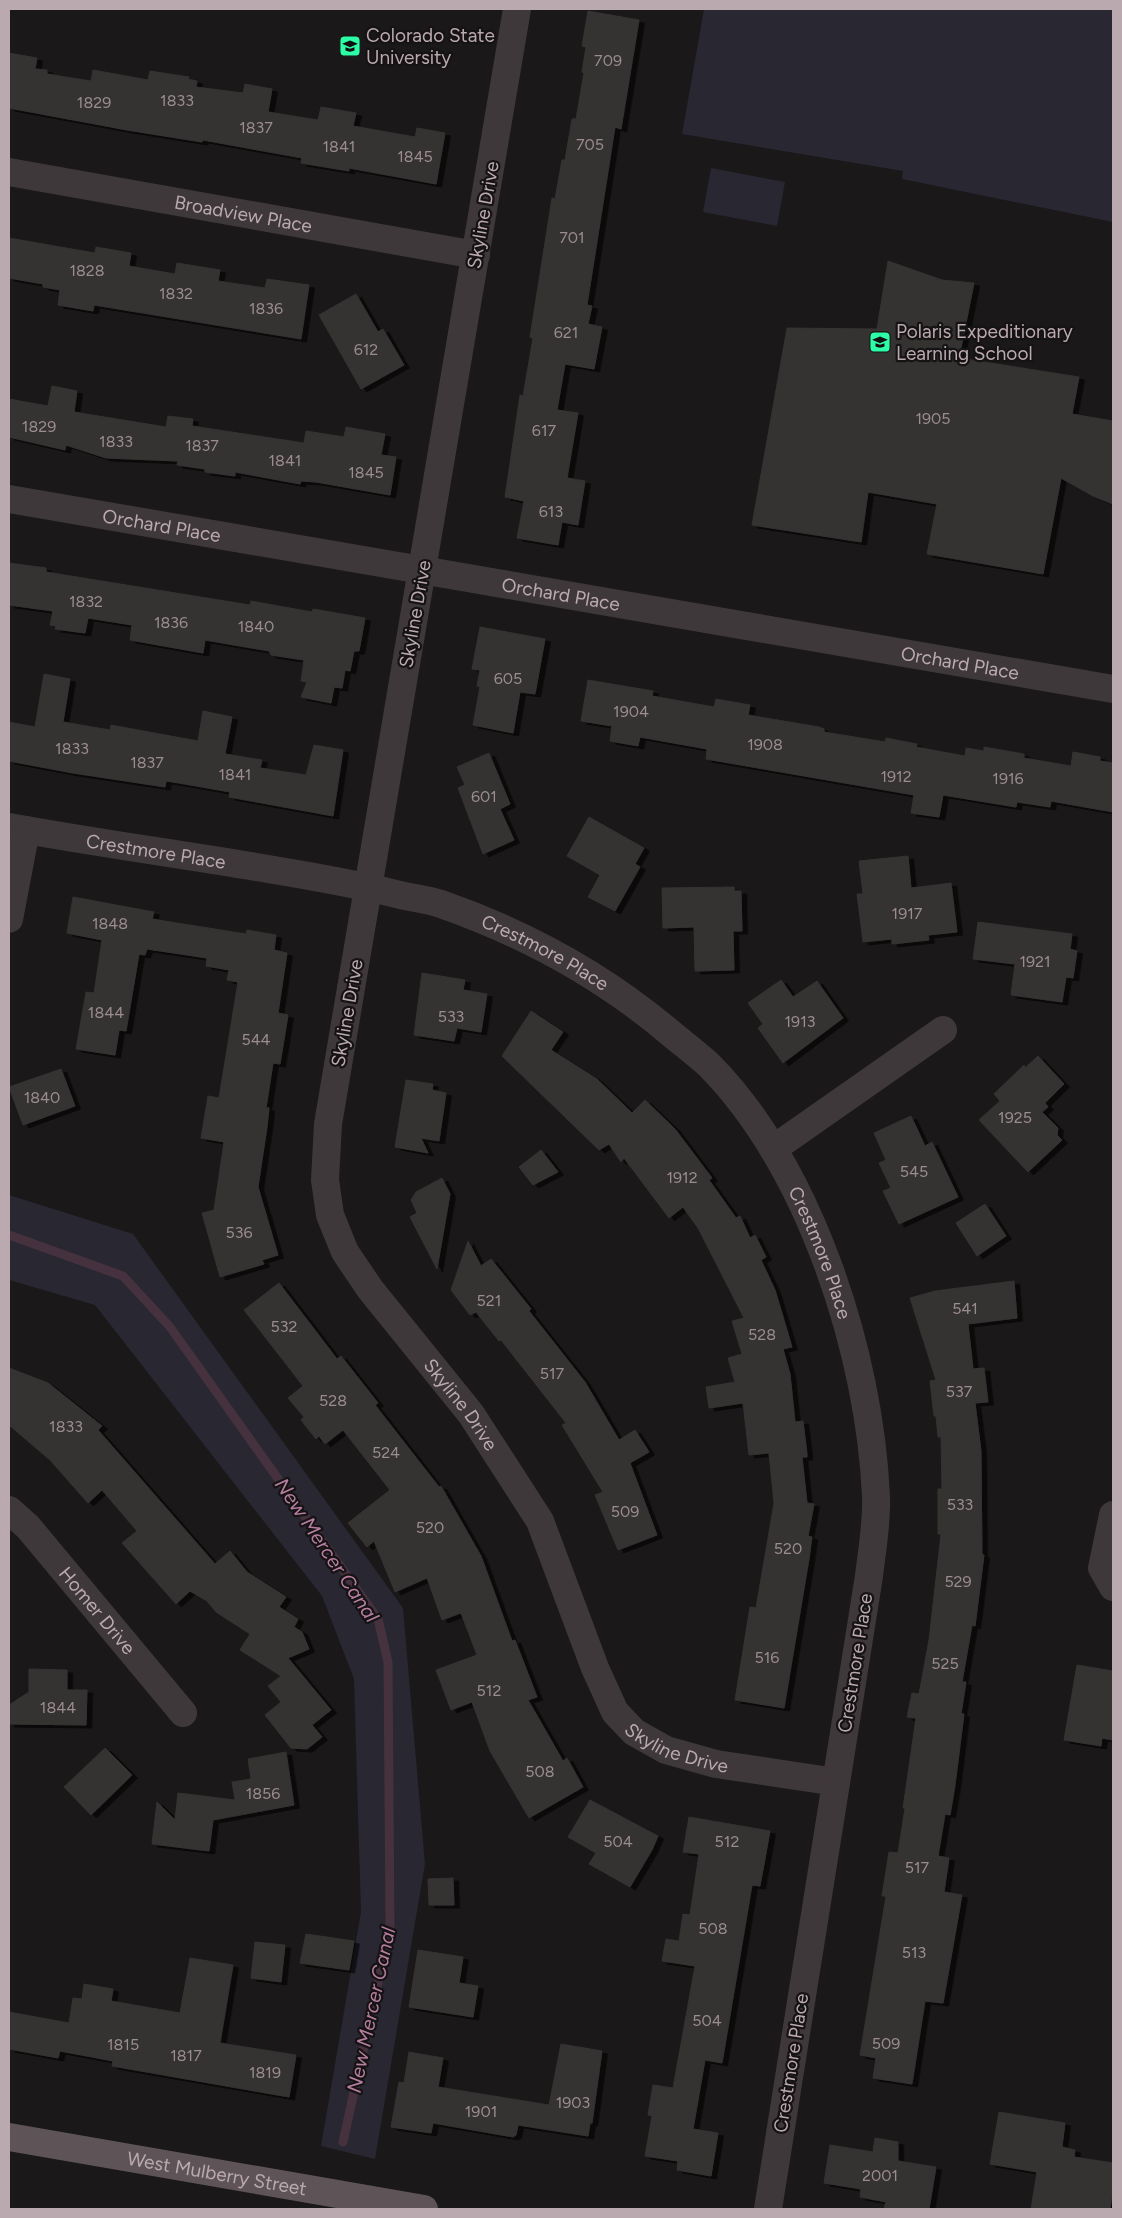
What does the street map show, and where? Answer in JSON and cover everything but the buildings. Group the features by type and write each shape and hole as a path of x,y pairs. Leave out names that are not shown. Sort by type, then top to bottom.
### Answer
{"main road":[{"name":"West Mulberry Street","path":"9,2138 424,2209"}],"street":[{"name":"Skyline Drive","path":"517,9 328,1124 324,1175 330,1215 345,1252 370,1289 471,1414 540,1521 595,1668 615,1712 634,1732 666,1750 716,1764 836,1782"},
{"name":"Broadview Place","path":"9,172 476,255"},
{"name":"Orchard Place","path":"9,499 1113,689"},
{"name":"Crestmore Place","path":"18,829 368,886 438,903 489,923 559,955 605,982 644,1010 709,1065 746,1110 773,1149 804,1208 826,1262 856,1352 871,1427 877,1502 871,1558 768,2209"},
{"path":"9,919 18,829"},
{"path":"773,1149 943,1030"},
{"name":"Homer Drive","path":"9,1510 28,1527 183,1713"},
{"path":"1113,1515 1102,1568 1113,1587"}],"shaded area":[{"path":"704,9 1113,9 1113,222 902,179 903,171 682,134"},
{"path":"711,168 785,182 777,226 703,212"},
{"path":"9,1195 133,1234 403,1608 425,1864 375,2159 321,2146 361,1912 354,1679 322,1596 95,1305 9,1280"}],"waterway":[{"name":"New Mercer Canal","path":"9,1235 123,1276 170,1327 378,1619 388,1662 390,1928 343,2142"}],"place":[{"name":"Colorado State University","path":"350,46"},
{"name":"Polaris Expeditionary Learning School","path":"880,342"}]}
